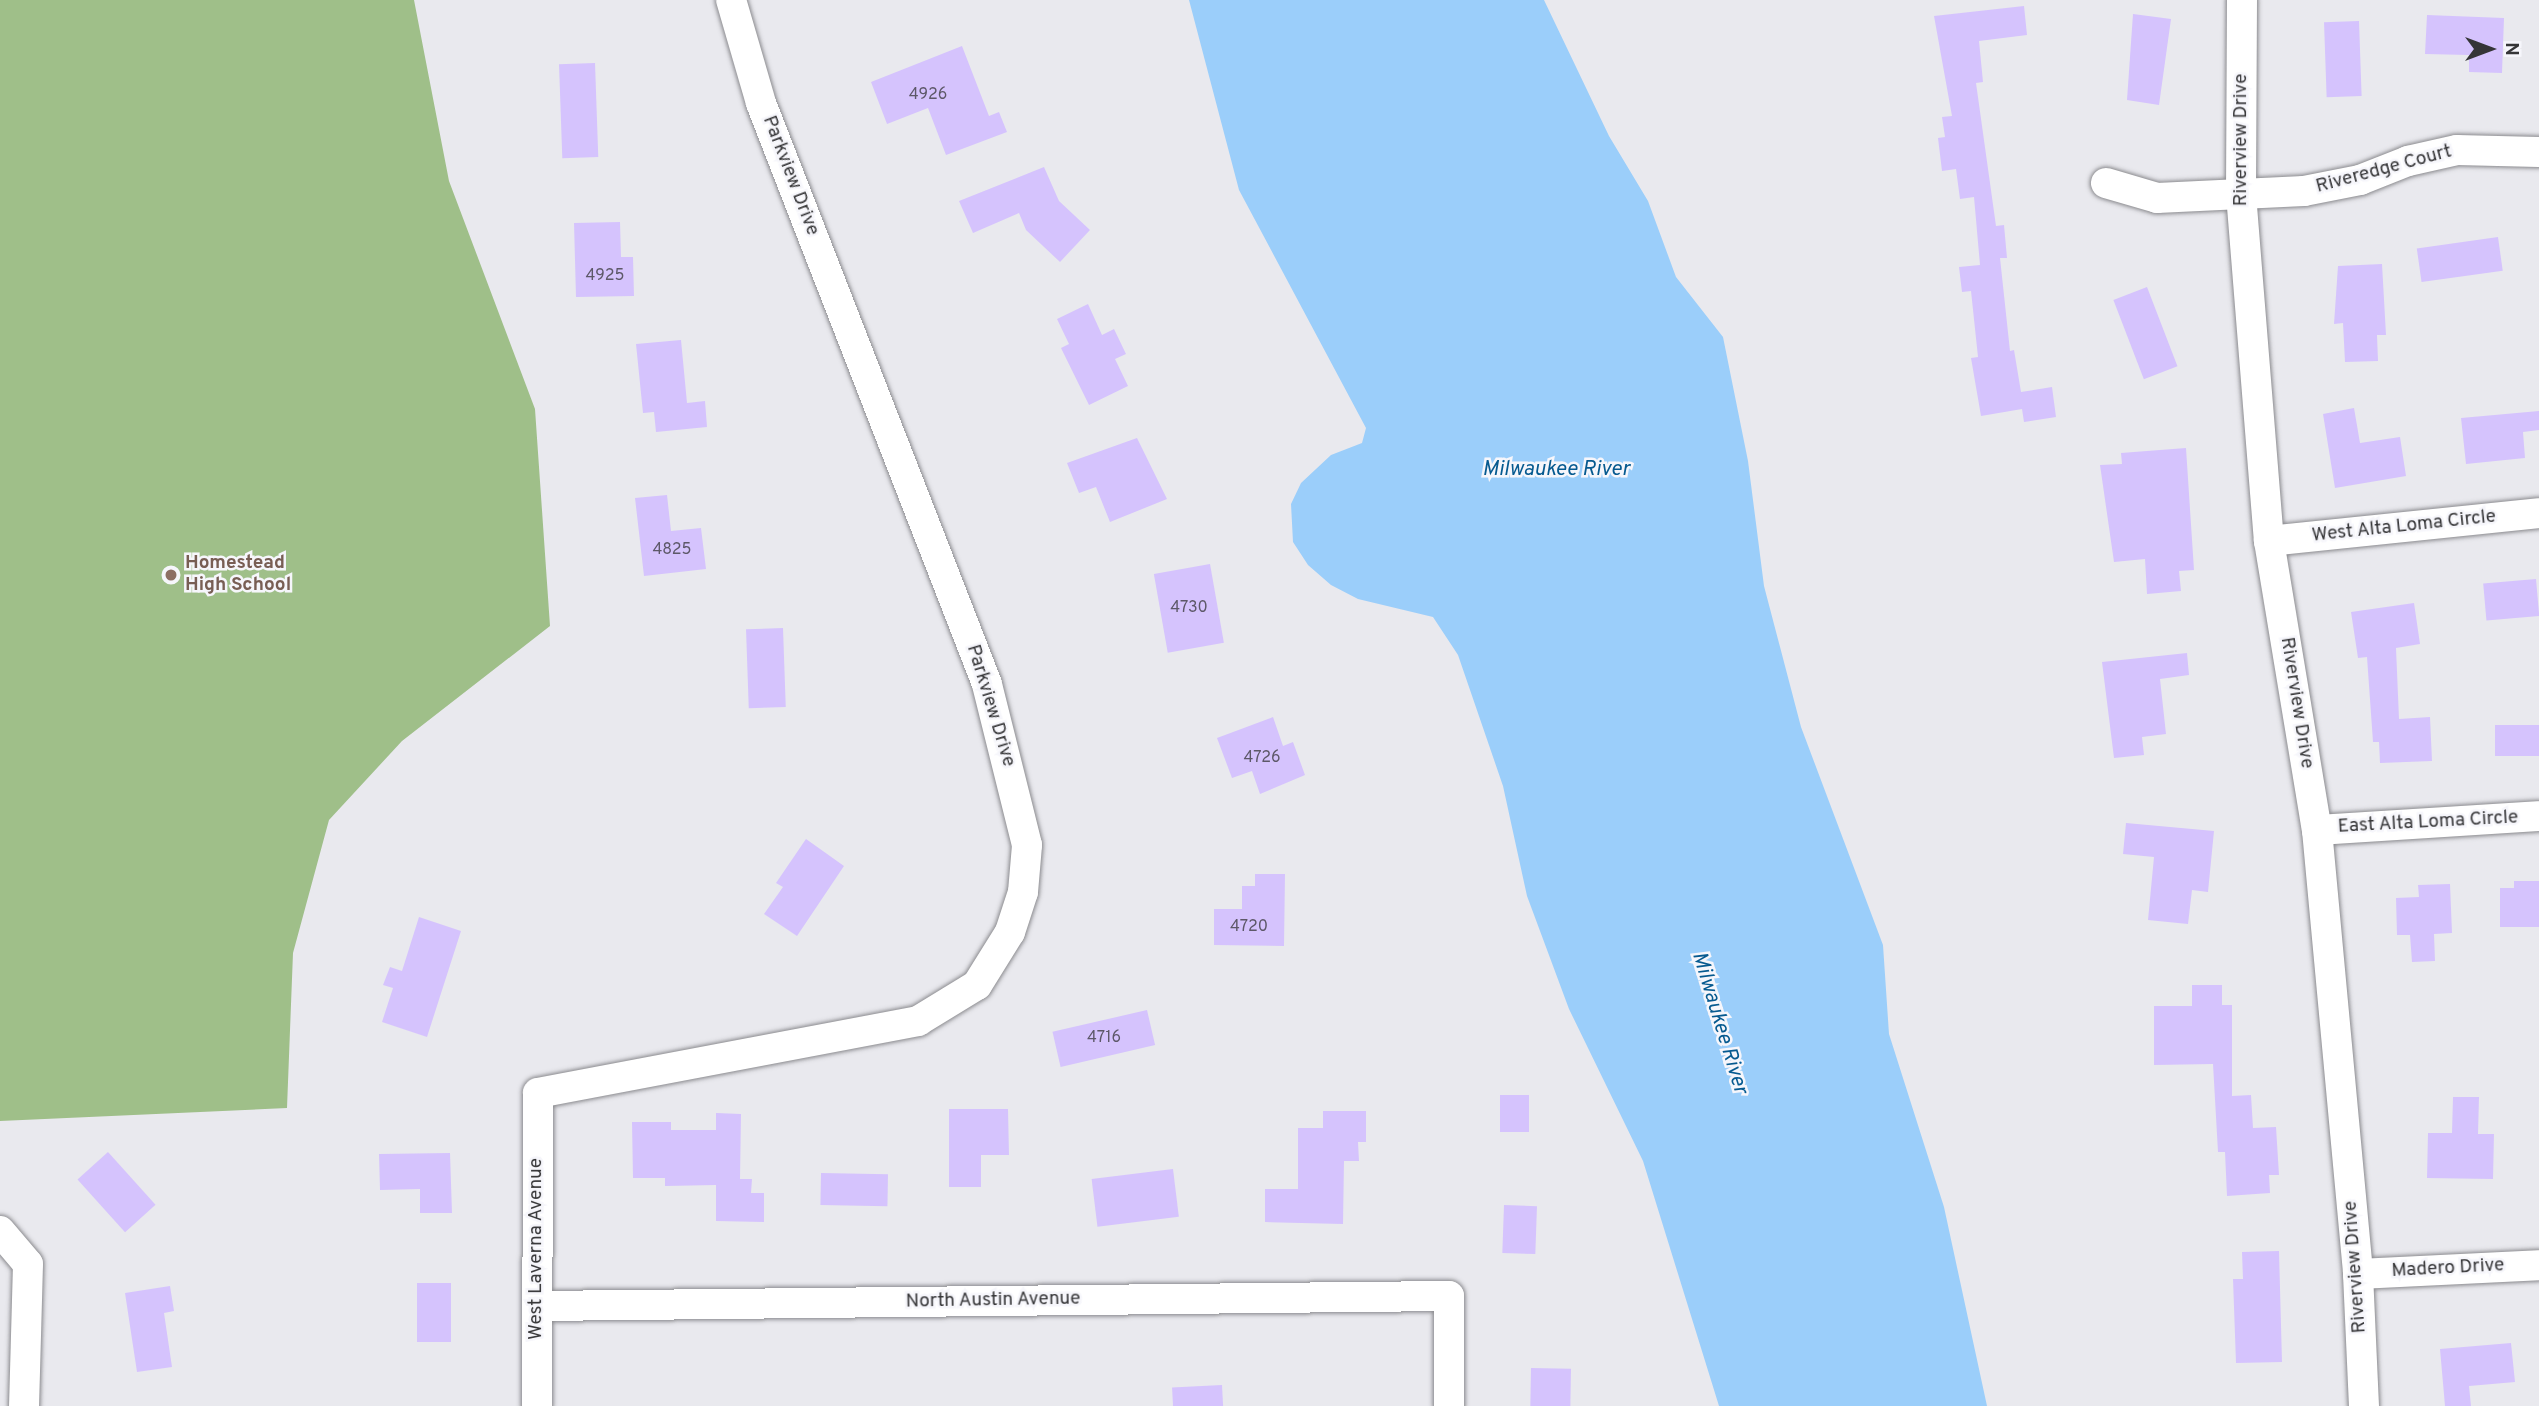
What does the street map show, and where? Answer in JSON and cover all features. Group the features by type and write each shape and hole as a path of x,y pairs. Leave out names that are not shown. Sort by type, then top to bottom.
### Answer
{"street":[{"name":"Parkview Drive","path":"538,1093 918,1021 977,985 1010,932 1023,892 1027,845 987,684 761,103 731,0"},
{"name":"Riverview Drive","path":"2242,0 2241,194 2269,541 2317,830 2358,1274 2364,1406"},
{"name":"Riveredge Court","path":"2106,183 2157,198 2241,194 2360,180 2408,161 2457,150 2539,152"},
{"name":"West Alta Loma Circle","path":"2269,541 2539,513"},
{"name":"East Alta Loma Circle","path":"2317,830 2539,816"},
{"name":"West Laverna Avenue","path":"537,1406 538,1093"},
{"path":"0,1231 28,1264 24,1406"},
{"name":"Madero Drive","path":"2358,1274 2539,1265"},
{"name":"North Austin Avenue","path":"538,1306 1449,1296 1449,1406"}],"green space":[{"name":"Homestead High School","path":"0,0 414,0 449,181 535,409 550,626 402,741 329,820 293,953 287,1108 0,1121"}],"water":[{"name":"Milwaukee River","path":"1189,0 1544,0 1609,136 1648,201 1676,277 1723,337 1748,461 1764,586 1801,727 1883,945 1889,1034 1944,1207 1987,1406 1719,1406 1643,1161 1569,1009 1527,896 1503,786 1458,655 1433,617 1358,599 1331,585 1308,565 1293,542 1291,504 1301,483 1331,455 1362,443 1366,428 1239,190"}],"building":[{"path":"2024,6 2027,35 1979,41 1983,82 1976,83 1996,226 2004,225 2007,258 2000,258 2010,351 2014,350 2021,392 2052,387 2056,417 2024,422 2022,409 1981,416 1971,358 1978,357 1971,291 1962,292 1959,267 1980,265 1974,197 1960,199 1956,169 1942,171 1938,138 1945,137 1942,117 1952,116 1934,16"},
{"path":"2133,14 2171,19 2159,105 2127,100"},
{"path":"2427,15 2504,18 2502,73 2469,72 2469,55 2425,54"},
{"path":"2359,21 2362,96 2327,97 2324,22"},
{"path":"962,46 989,116 999,112 1007,132 946,155 928,108 887,124 871,82"},
{"path":"595,63 598,157 562,158 559,64"},
{"path":"1044,167 1059,201 1090,230 1060,262 1026,230 1019,213 973,233 959,201"},
{"path":"620,222 621,257 633,257 634,296 576,297 574,223"},
{"path":"2498,237 2503,271 2422,282 2417,248"},
{"path":"2382,264 2386,335 2377,335 2378,361 2345,362 2343,323 2334,324 2338,266"},
{"path":"2147,287 2177,366 2144,379 2113,300"},
{"path":"1088,304 1102,335 1114,329 1126,354 1115,359 1128,386 1089,405 1061,348 1069,344 1057,319"},
{"path":"681,340 687,403 705,401 707,427 656,432 654,412 643,413 636,344"},
{"path":"2354,408 2360,443 2400,437 2406,476 2335,488 2323,414"},
{"path":"2539,411 2539,430 2523,432 2525,458 2466,464 2461,418"},
{"path":"1137,438 1167,499 1110,522 1096,487 1079,493 1067,463"},
{"path":"2186,448 2194,570 2179,571 2181,591 2147,594 2145,559 2114,562 2100,465 2122,464 2121,453"},
{"path":"667,495 671,531 701,528 706,569 644,576 635,498"},
{"path":"1210,564 1224,643 1168,653 1154,574"},
{"path":"2536,579 2539,616 2486,620 2483,584"},
{"path":"2414,603 2420,644 2396,648 2399,719 2430,717 2432,761 2380,763 2379,742 2373,742 2367,657 2358,658 2351,612"},
{"path":"783,628 786,707 749,708 746,629"},
{"path":"2187,653 2189,675 2160,679 2166,734 2142,737 2144,755 2114,758 2102,662"},
{"path":"1273,717 1283,746 1293,742 1305,775 1260,794 1252,771 1232,778 1217,738"},
{"path":"2495,725 2539,725 2539,756 2495,756"},
{"path":"2126,823 2214,831 2208,892 2192,890 2188,924 2148,920 2154,857 2123,854"},
{"path":"806,839 844,866 797,936 764,914 783,887 776,883"},
{"path":"1255,874 1285,874 1284,946 1214,945 1214,909 1242,909 1242,886 1255,886"},
{"path":"2514,881 2539,881 2539,927 2500,927 2500,888 2514,888"},
{"path":"2450,884 2452,933 2434,934 2435,961 2412,962 2410,935 2397,935 2396,898 2419,897 2418,885"},
{"path":"419,917 461,931 427,1037 382,1022 393,988 383,985 390,967 402,971"},
{"path":"2192,985 2222,985 2222,1005 2232,1005 2232,1096 2251,1095 2253,1128 2276,1127 2279,1175 2269,1175 2270,1193 2227,1196 2225,1152 2218,1152 2213,1064 2154,1065 2154,1006 2192,1006"},
{"path":"1147,1010 1155,1045 1061,1067 1052,1032"},
{"path":"1500,1095 1529,1095 1529,1132 1500,1132"},
{"path":"2453,1097 2479,1097 2478,1134 2494,1134 2493,1179 2427,1178 2428,1133 2452,1133"},
{"path":"949,1109 1008,1109 1009,1155 981,1155 981,1187 949,1187"},
{"path":"1323,1111 1366,1111 1366,1142 1358,1142 1359,1161 1344,1161 1343,1224 1265,1222 1265,1189 1298,1189 1298,1128 1323,1128"},
{"path":"716,1113 741,1114 740,1179 752,1179 751,1193 764,1193 764,1222 716,1221 716,1185 665,1186 665,1178 633,1178 632,1122 671,1122 671,1130 716,1130"},
{"path":"108,1152 156,1205 125,1232 78,1179"},
{"path":"450,1153 452,1213 420,1213 420,1189 380,1190 379,1154"},
{"path":"1173,1169 1179,1217 1097,1227 1092,1179"},
{"path":"821,1173 888,1174 887,1206 820,1205"},
{"path":"1504,1205 1537,1206 1535,1254 1502,1253"},
{"path":"2279,1251 2282,1362 2236,1363 2233,1279 2243,1279 2242,1252"},
{"path":"417,1283 451,1283 451,1342 417,1342"},
{"path":"170,1286 174,1311 164,1313 172,1367 137,1372 125,1293"},
{"path":"2511,1343 2515,1382 2469,1386 2471,1406 2445,1406 2440,1349"},
{"path":"1531,1368 1571,1369 1570,1406 1530,1406"},
{"path":"1222,1385 1223,1406 1173,1406 1172,1388"}],"place":[{"name":"Homestead High School","path":"171,575"}]}
